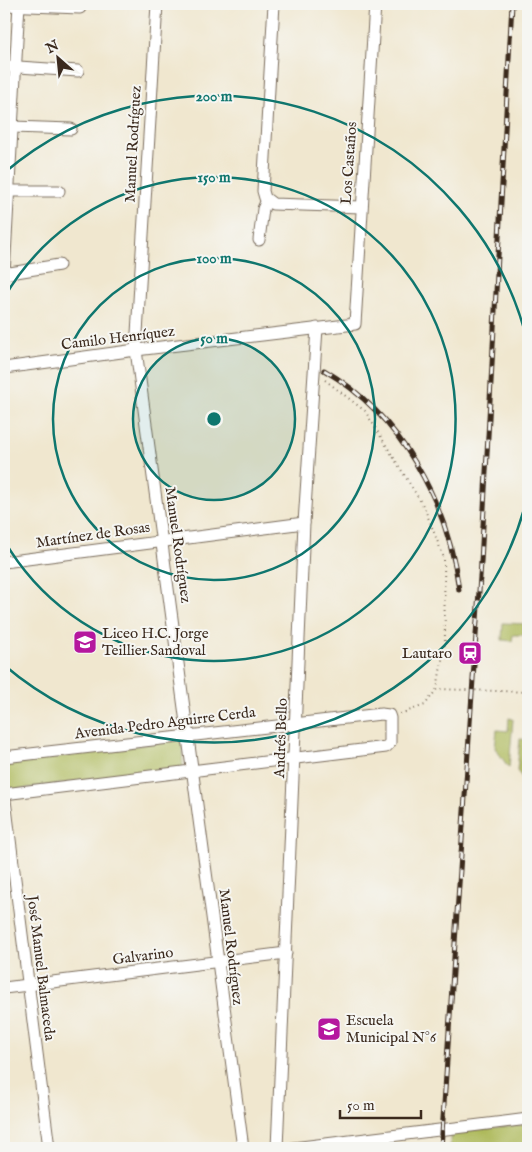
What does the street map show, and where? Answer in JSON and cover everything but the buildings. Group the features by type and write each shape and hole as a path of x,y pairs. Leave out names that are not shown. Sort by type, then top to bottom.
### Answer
{"street":[{"name":"Manuel Rodríguez","path":"157,4 136,350 243,1148"},
{"path":"274,4 263,190 267,200 273,204 362,208"},
{"name":"Los Castaños","path":"355,324 374,4"},
{"path":"19,5 10,130 9,191 4,274 59,265"},
{"path":"4,6 80,8"},
{"path":"4,66 78,70"},
{"path":"10,130 71,129"},
{"path":"9,191 59,191"},
{"path":"259,240 263,209 267,200"},
{"name":"Camilo Henríquez","path":"4,368 355,324"},
{"name":"Andrés Bello","path":"277,1148 304,523 317,328"},
{"name":"Martínez de Rosas","path":"4,562 304,523"},
{"name":"Avenida Pedro Aguirre Cerda","path":"4,757 381,714 389,715 390,718"},
{"path":"4,793 386,747 390,743 390,718"},
{"name":"José Manuel Balmaceda","path":"4,793 49,1148"},
{"name":"Galvarino","path":"4,988 286,953"},
{"path":"293,1148 528,1119"}],"path":[{"path":"314,371 364,411 424,507 444,558 445,643 437,689 425,705 390,718"},
{"path":"437,689 528,692"}],"green space":[{"path":"503,623 528,624 528,635 513,635 512,641 502,640"},
{"path":"509,718 513,719 509,768 495,748 497,730 508,731"},
{"path":"182,739 183,769 4,791 4,765"},
{"path":"520,739 528,740 528,785 517,771"},
{"path":"528,1124 528,1148 450,1148 451,1132"}],"railway":[{"path":"441,1148 481,562 512,4"},
{"path":"324,370 351,389 376,411 398,436 416,464 432,494 444,525 453,557 459,590"}],"place":[{"name":"Liceo H.C. Jorge Teillier Sandoval","path":"85,642"},
{"name":"Lautaro","path":"470,653"},
{"name":"Escuela Municipal N°6","path":"329,1029"}]}
